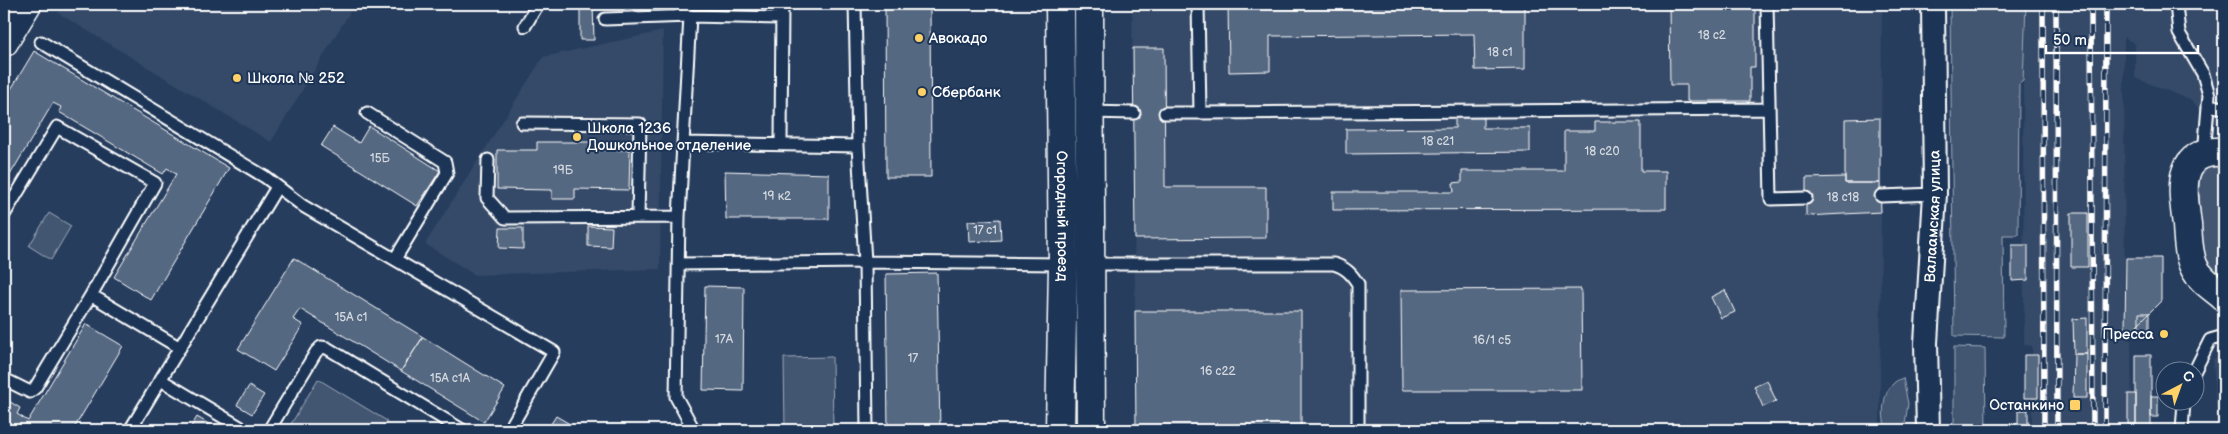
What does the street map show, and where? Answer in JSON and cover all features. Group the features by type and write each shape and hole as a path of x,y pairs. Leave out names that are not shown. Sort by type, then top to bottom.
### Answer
{"main road":[{"path":"4,42 27,4"},
{"name":"Огородный проезд","path":"1060,4 1063,264 1060,430"},
{"name":"Огородный проезд","path":"1089,4 1091,430"},
{"path":"2214,153 2191,163 2184,174 2182,187 2190,255 2195,269 2220,291"}],"street":[{"name":"Валаамская улица","path":"1928,430 1926,343 1934,194 1933,4"}],"lane":[{"path":"526,26 538,4"},
{"path":"676,4 690,16"},
{"path":"690,4 679,217 676,397 694,430"},
{"path":"781,144 782,4"},
{"path":"855,4 858,146 865,262 867,430"},
{"path":"1198,4 1200,113"},
{"path":"1767,4 1771,199 1806,198"},
{"path":"2176,4 2179,33 2203,74 2209,95 2208,105 2214,153"},
{"path":"604,19 690,16 782,18"},
{"path":"40,42 134,105 265,177 303,206 554,352 509,430"},
{"path":"2208,105 2224,108"},
{"path":"1164,113 1768,109"},
{"path":"367,112 445,162 447,167 447,173 395,259"},
{"path":"1089,112 1134,113"},
{"path":"522,123 640,124 638,217"},
{"path":"4,215 57,127 109,148 155,183 35,388 30,392 24,391 4,379"},
{"path":"683,143 858,146"},
{"path":"488,160 487,198 505,218 679,217"},
{"path":"130,430 277,187"},
{"path":"1880,196 1934,194"},
{"path":"679,264 865,262 1063,264"},
{"path":"1090,264 1334,264 1343,267 1352,274 1358,284 1358,430"},
{"path":"91,295 180,348"},
{"path":"2199,362 2210,340 2224,336"},
{"path":"269,430 316,352 321,347 327,348 462,430"},
{"path":"160,380 245,430"},
{"path":"2182,430 2183,412"}],"shaded area":[{"name":"Школа № 252","path":"64,4 336,4 350,12 271,142 58,13"},
{"path":"1132,4 1882,4 1880,430 1136,430"},
{"path":"1950,4 2026,4 2023,81 2019,84 2018,235 2003,235 2004,337 1954,336"},
{"path":"2026,4 2224,4 2224,131 2190,100 2135,78 2135,44 2124,37 2125,329 2131,331 2132,430 2032,430 2032,346 2024,345 2023,81"},
{"name":"Школа 1236 Дошкольное отделение","path":"663,31 660,269 475,275 425,244 543,57"},
{"path":"2215,164 2224,165 2224,278 2211,267 2205,258 2198,219 2198,180 2203,172"},
{"path":"49,213 71,226 51,260 29,246"},
{"path":"1954,347 1985,348 1986,430 1954,430"},
{"path":"832,357 833,430 785,430 784,358"},
{"path":"2224,357 2224,430 2217,430 2213,359"},
{"path":"1903,378 1908,404 1904,430 1887,430 1883,413 1887,393 1894,383"},
{"path":"318,379 387,421 381,430 288,429"}],"building":[{"path":"580,4 593,4 594,40 580,40"},
{"path":"885,4 930,4 931,177 886,177"},
{"path":"1228,4 1525,4 1525,69 1475,70 1474,34 1270,36 1270,71 1229,72"},
{"path":"1669,4 1755,4 1755,67 1750,67 1750,101 1687,101 1687,85 1670,85"},
{"path":"1133,48 1164,48 1165,187 1266,187 1266,238 1135,239"},
{"path":"34,51 229,168 151,300 114,277 176,174 167,168 163,174 59,112 61,107 53,103 4,185 4,101"},
{"path":"1455,116 1483,116 1483,128 1530,128 1530,152 1346,154 1346,129 1455,128"},
{"path":"1880,118 1880,183 1845,183 1845,119"},
{"path":"1595,122 1641,122 1641,171 1666,171 1666,209 1333,210 1333,192 1454,192 1453,183 1462,182 1462,171 1564,171 1564,131 1595,131"},
{"path":"369,126 440,171 417,206 321,146 333,127 359,143"},
{"path":"537,142 590,142 590,150 630,150 629,190 575,189 575,199 552,199 552,190 497,189 497,150 537,150"},
{"path":"725,171 829,174 829,219 726,219"},
{"path":"1845,177 1845,183 1880,183 1881,212 1806,216 1806,178"},
{"path":"2071,213 2088,213 2088,267 2071,267"},
{"path":"1000,219 1001,240 969,242 968,221"},
{"path":"588,226 612,227 611,247 588,246"},
{"path":"500,228 523,228 523,249 499,248"},
{"path":"2012,245 2028,245 2028,280 2012,281"},
{"path":"294,258 423,337 401,371 300,309 293,319 303,325 274,371 238,349"},
{"path":"2126,258 2161,258 2161,301 2131,331 2125,330"},
{"path":"937,273 940,430 888,430 886,274"},
{"path":"705,286 744,287 743,391 703,390"},
{"path":"1581,289 1582,390 1402,390 1401,290"},
{"path":"1725,290 1735,312 1721,318 1711,297"},
{"path":"1135,311 1301,311 1301,430 1136,430"},
{"path":"2139,313 2149,313 2149,330 2139,330"},
{"path":"2087,318 2087,354 2074,354 2073,319"},
{"path":"86,324 123,346 73,430 4,430 4,398 20,408 17,414 28,421"},
{"path":"423,337 505,388 484,422 401,371"},
{"path":"2074,354 2087,354 2087,398 2073,398"},
{"path":"2024,355 2038,355 2038,398 2024,398"},
{"path":"2136,355 2151,355 2151,430 2136,430"},
{"path":"1767,380 1776,401 1763,407 1754,386"},
{"path":"249,386 264,395 252,414 237,405"},
{"path":"2128,394 2136,394 2136,424 2128,424"},
{"path":"2151,396 2156,396 2156,412 2158,412 2158,417 2151,417"},
{"path":"2018,410 2028,410 2028,425 2018,425"},
{"path":"556,416 580,430 547,430"},
{"path":"197,417 219,430 189,430"}],"railway":[{"path":"2043,4 2044,430"},
{"path":"2056,4 2057,430"},
{"path":"2091,4 2093,430"},
{"path":"2105,430 2106,4"}],"place":[{"name":"Авокадо","path":"919,38"},
{"name":"Школа № 252","path":"237,78"},
{"name":"Сбербанк","path":"922,92"},
{"name":"Школа 1236 Дошкольное отделение","path":"577,137"},
{"name":"Пресса","path":"2164,334"},
{"name":"Останкино","path":"2075,405"}]}
